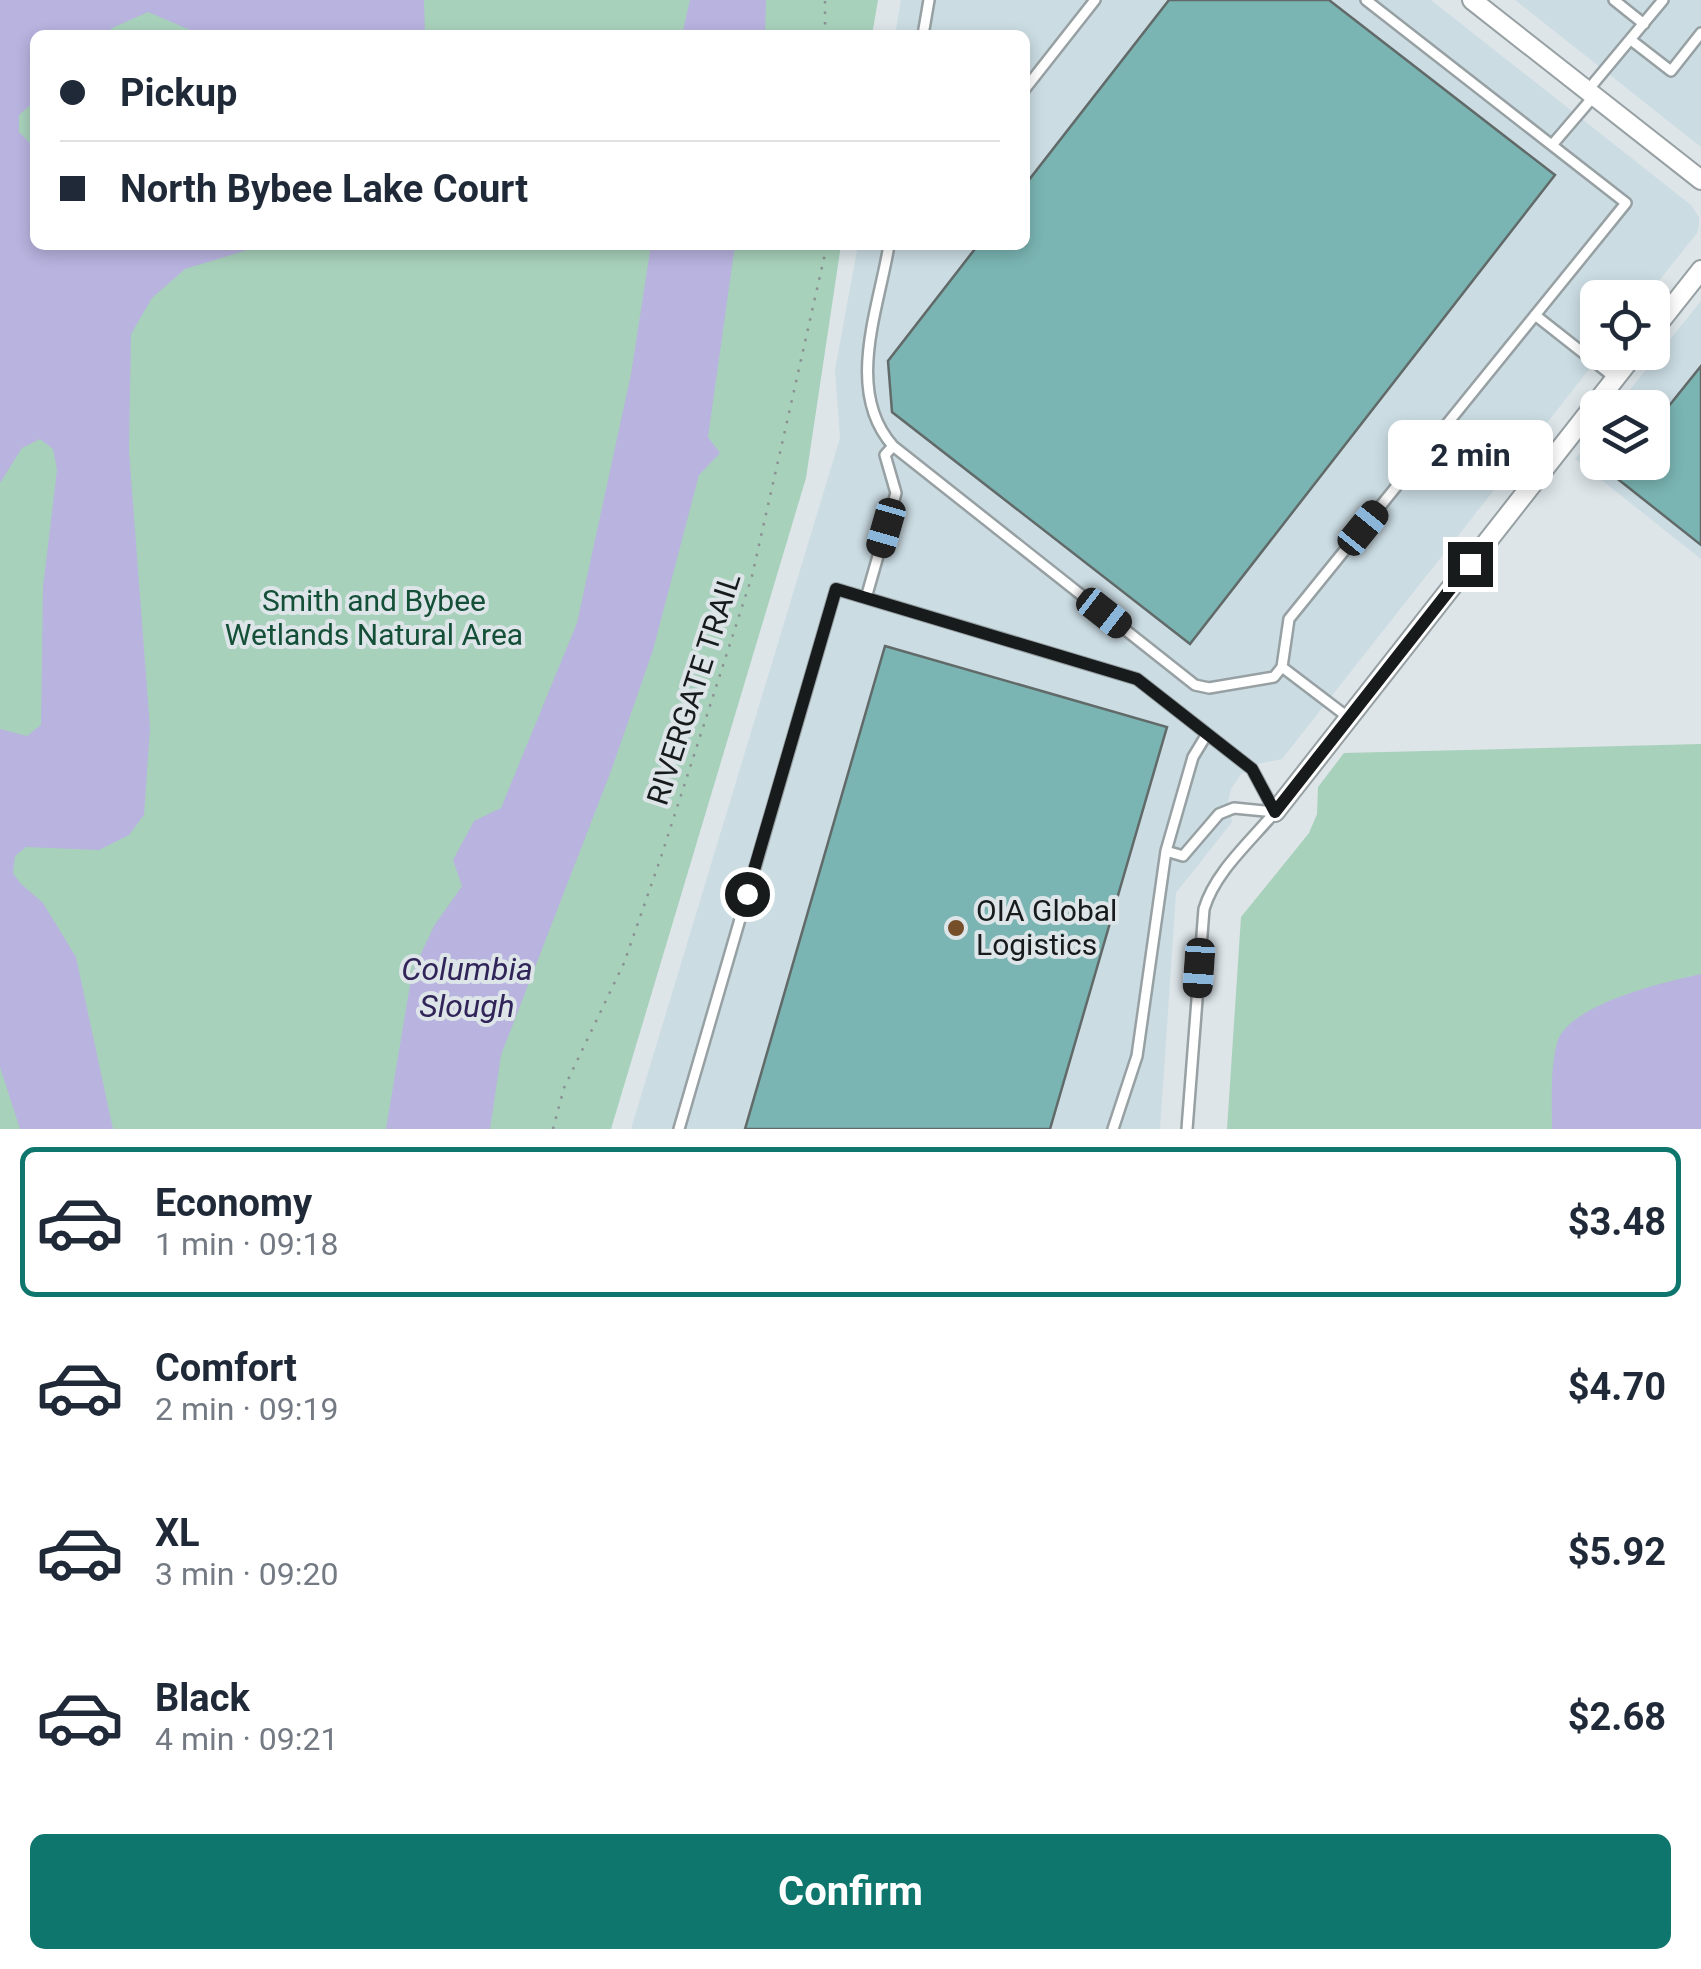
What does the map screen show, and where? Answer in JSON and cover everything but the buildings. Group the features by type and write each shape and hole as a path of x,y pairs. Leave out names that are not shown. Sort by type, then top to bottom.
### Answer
{"street":[{"path":"1472,0 1701,180"},
{"path":"1670,309 1701,270"},
{"path":"1275,812 1623,370"}],"lane":[{"path":"924,30 929,0"},
{"path":"1030,83 1095,0"},
{"path":"888,250 870,333 868,378 876,421 892,446 1195,685 1209,688 1274,677 1282,666 1289,619 1626,202 1366,0"},
{"path":"1614,0 1644,24"},
{"path":"1552,145 1663,0"},
{"path":"1630,40 1671,72 1701,33"},
{"path":"1535,315 1616,379"},
{"path":"866,598 896,493 885,455 892,446"},
{"path":"679,1129 836,589 1137,679 1252,769 1275,812"},
{"path":"1282,666 1349,718"},
{"path":"1113,1129 1137,1056 1166,851 1192,757 1207,734"},
{"path":"1166,851 1183,856 1219,814 1234,808 1275,812"},
{"path":"1187,1129 1204,909 1216,883 1275,812"}],"path":[{"path":"825,0 825,30"},
{"name":"RIVERGATE TRAIL","path":"553,1129 582,1045 624,963 752,576 825,250"}],"shaded area":[{"path":"901,0 1431,0 1691,205 1699,217 1697,233 1660,280 1580,280 1580,370 1589,370 1282,759 1257,764 1241,774 1231,789 1228,802 1232,822 1176,893 1160,1129 631,1129 840,438 835,370 857,250 1030,250 1030,30 896,30"},
{"path":"1515,0 1701,0 1701,147"},
{"path":"1701,301 1701,559 1601,480 1670,480 1670,390 1630,390 1646,370 1670,370 1670,340"}],"green space":[{"name":"Smith and Bybee Wetlands Natural Area","path":"0,0 878,0 873,30 30,30 30,250 840,250 806,478 611,1129 0,1129"},
{"path":"1701,744 1701,1129 1227,1129 1241,917 1309,833 1317,814 1318,787 1344,753"}],"water":[{"path":"0,0 424,0 425,30 190,30 148,12 111,30 30,30 30,105 19,115 19,132 30,143 30,250 248,250 185,269 152,298 131,334 129,451 150,728 144,815 129,835 99,850 26,847 15,856 13,873 43,903 76,957 113,1129 20,1129 0,1067 0,729 27,736 41,725 43,587 57,470 53,449 40,439 22,448 0,483"},
{"path":"690,0 766,0 765,30 683,30"},
{"name":"Columbia Slough","path":"650,250 734,250 708,437 720,453 699,475 653,650 611,771 501,1055 490,1129 386,1129 412,973 434,926 462,886 453,860 474,821 501,808 577,623 631,374"},
{"path":"1701,974 1701,1129 1552,1129 1553,1064 1557,1043 1565,1029 1579,1017 1620,997"}],"place":[{"name":"OIA Global Logistics","path":"956,928"}],"route":[{"path":"747,894 836,589 1137,679 1252,769 1275,812 1470,564"}]}
